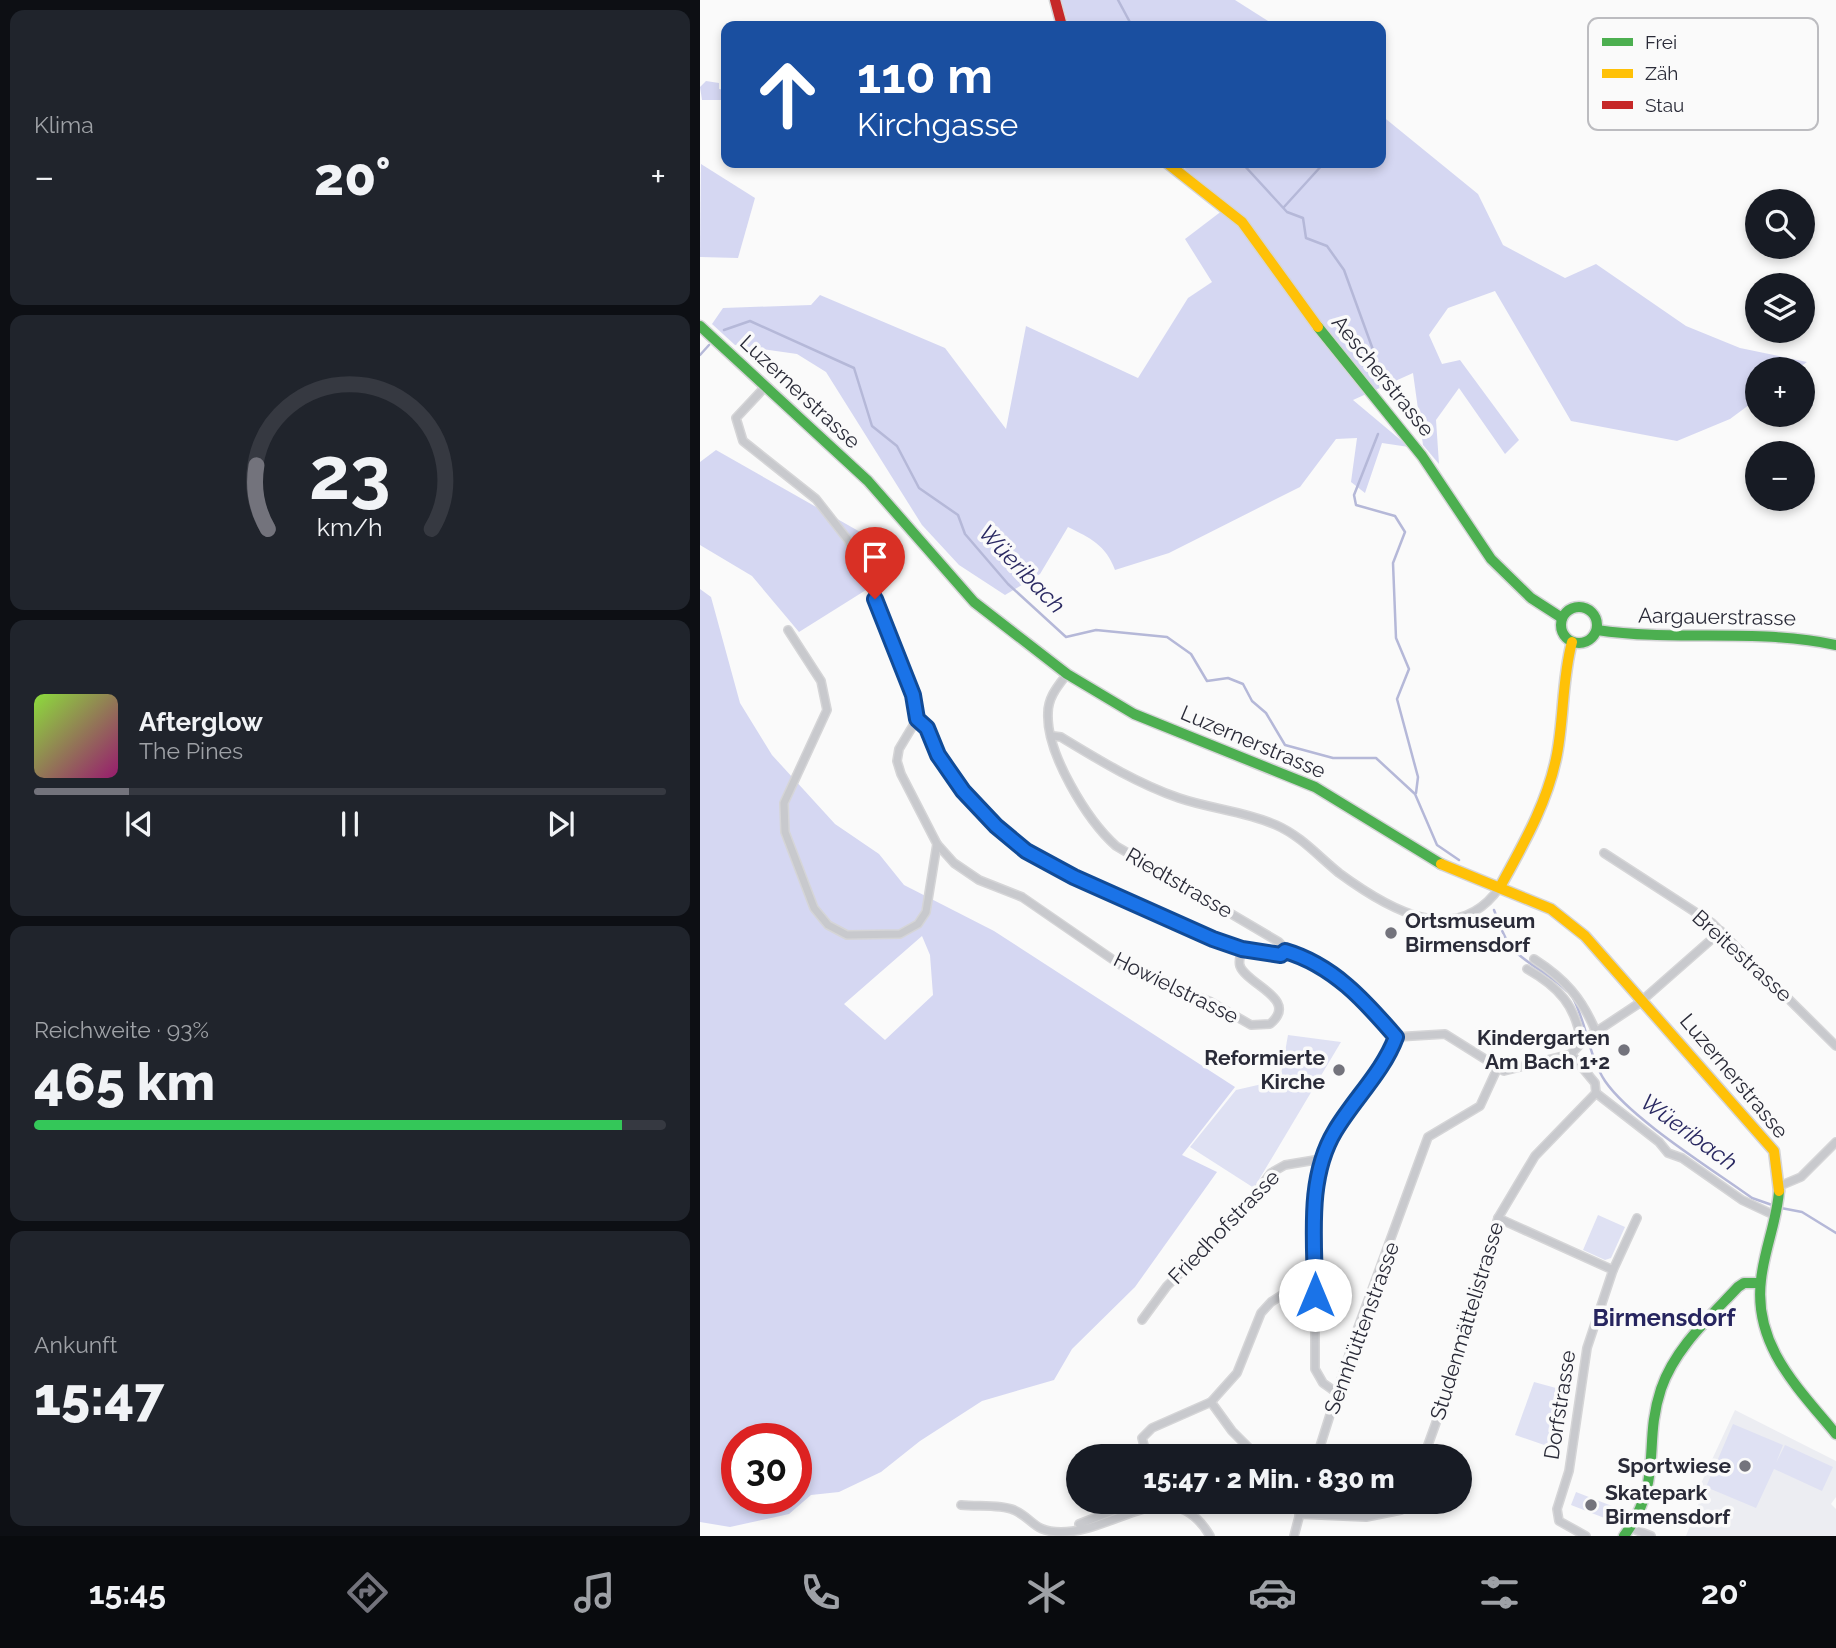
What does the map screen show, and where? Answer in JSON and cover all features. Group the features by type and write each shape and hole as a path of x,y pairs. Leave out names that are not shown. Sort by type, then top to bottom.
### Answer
{"main road":[{"path":"1055,0 1061,21"},
{"name":"Aescherstrasse","path":"1173,168 1242,222 1339,355 1422,456 1491,559 1531,598 1562,618"},
{"name":"Luzernerstrasse","path":"700,326 868,481 974,602 1066,674 1134,714 1315,787 1446,867 1551,909 1568,921 1643,1000 1768,1142 1779,1166 1782,1185"},
{"path":"1583,607 1595,616 1597,630 1587,641 1572,642 1562,632 1562,618 1569,610 1583,607"},
{"name":"Aargauerstrasse","path":"1597,630 1650,636 1768,633 1836,645"},
{"path":"1500,887 1525,841 1552,776 1559,740 1564,673 1572,642"},
{"path":"1782,1185 1759,1283 1761,1320 1772,1351 1836,1434"},
{"path":"1628,1532 1651,1484 1657,1406 1667,1375 1685,1346 1738,1287 1759,1283"}],"street":[{"path":"765,387 736,418 737,429 743,441 753,451 816,499 848,540 866,575 913,695 917,719 927,728 938,755 963,791 996,826 1026,851 1074,877 1242,949 1281,955 1285,951"},
{"path":"788,630 826,695 827,710 824,722 795,776 783,816 785,832 814,908 828,925 848,935 887,937 910,929 926,912 937,844 897,761 899,748 917,719"},
{"name":"Riedtstrasse","path":"1066,674 1050,701 1047,715 1072,788 1099,831 1116,846 1279,942 1285,951 1300,955 1349,986 1396,1037"},
{"path":"1053,736 1061,737 1153,788 1182,799 1253,816 1279,826 1299,838 1359,886 1386,902 1429,920 1451,920 1475,914 1487,905 1500,887"},
{"name":"Howielstrasse","path":"937,844 954,863 979,880 1023,897 1125,968 1211,1002 1251,1025 1270,1024 1278,1014 1278,1004 1270,993 1242,970 1239,963 1242,949"},
{"name":"Breitestrasse","path":"1604,853 1721,931 1836,1045"},
{"path":"1337,1393 1323,1383 1315,1369 1315,1199 1321,1159 1339,1124 1385,1062 1396,1037 1435,1033 1450,1035 1497,1069 1515,1070 1572,1055 1588,1037 1643,1000 1721,931"},
{"path":"1534,959 1571,987 1588,1013 1588,1037"},
{"path":"1527,969 1547,980 1565,998 1588,1037"},
{"path":"1572,1055 1595,1083 1596,1093 1650,1134 1668,1153 1682,1158 1742,1200 1778,1209"},
{"name":"Sennhüttenstrasse","path":"1321,1444 1428,1137 1480,1106 1497,1069"},
{"name":"Studenmättelistrasse","path":"1428,1444 1451,1381 1498,1218 1535,1156 1596,1093"},
{"path":"1782,1185 1801,1177 1836,1142"},
{"name":"Friedhofstrasse","path":"1142,1320 1167,1286 1238,1216 1271,1173 1285,1165 1321,1159"},
{"path":"1498,1218 1613,1270"},
{"name":"Dorfstrasse","path":"1587,1536 1559,1521 1557,1509 1572,1459 1581,1373 1613,1270 1637,1218"},
{"path":"1144,1444 1142,1438 1152,1428 1211,1402 1237,1373 1261,1313 1271,1302 1315,1274"},
{"path":"1211,1402 1245,1444"},
{"path":"961,1505 1014,1510 1036,1528 1060,1532 1078,1530 1164,1503 1184,1508 1201,1521 1210,1536"},
{"path":"1079,1524 1105,1514"},
{"path":"1294,1536 1299,1514 1366,1517 1383,1514"},
{"path":"1628,1532 1651,1536"}],"shaded area":[{"path":"1061,0 1235,0 1268,21 1067,21"},
{"path":"706,81 719,83 721,100 702,100 700,87"},
{"path":"1386,119 1478,194 1503,245 1565,278 1596,264 1686,326 1740,348 1783,357 1745,357 1745,408 1730,419 1677,441 1571,421 1495,291 1448,308 1429,335 1442,364 1460,360 1519,440 1505,454 1459,388 1436,420 1439,464 1423,445 1413,373 1353,400 1409,447 1382,443 1365,493 1351,482 1357,438 1336,439 1300,487 1169,553 1115,570 1102,548 1068,527 1040,574 1005,595 959,565 922,525 826,372 797,354 735,345 712,324 723,308 811,305 820,295 945,348 1006,429 1026,326 1138,378 1188,298 1212,282 1185,239 1227,207 1184,168 1386,168"},
{"path":"701,164 755,198 738,258 700,257"},
{"path":"716,450 869,537 848,548 866,590 799,632 752,576 700,545 700,462"},
{"path":"700,589 711,597 740,703 772,755 835,824 879,854 904,885 994,931 1235,1087 1182,1155 1217,1172 1135,1287 1072,1349 1054,1380 982,1401 920,1441 881,1472 839,1492 812,1495 812,1423 721,1423 721,1514 789,1514 730,1527 700,1522","holes":["922,936 930,955 933,995 885,1040 844,1004"]},
{"path":"1288,1035 1341,1042 1254,1188 1190,1147 1236,1090 1280,1080"},
{"path":"1598,1215 1625,1227 1611,1258 1605,1260 1583,1250"},
{"name":"Sportwiese","path":"1534,1382 1567,1391 1556,1449 1515,1435"},
{"path":"1735,1410 1836,1461 1836,1497 1831,1504 1836,1509 1836,1536 1686,1536 1702,1495 1697,1492"},
{"name":"Sportwiese","path":"1733,1424 1783,1445 1776,1463 1785,1445 1833,1467 1822,1491 1774,1469 1756,1508 1706,1487"},
{"name":"Skatepark Birmensdorf","path":"1576,1492 1612,1506 1607,1519 1571,1505"}],"waterway":[{"path":"1118,0 1129,21"},
{"path":"1247,168 1287,212 1303,218 1306,238 1327,246 1344,270 1380,369"},
{"path":"1284,207 1319,168"},
{"name":"Wüeribach","path":"724,330 750,321 854,368 872,426 897,446 919,488 958,515 965,534 1008,584 1066,637 1096,630 1167,637 1191,654 1207,681 1228,678 1243,684 1252,701 1266,713 1285,745 1333,758 1376,758 1415,794 1437,845 1459,860"},
{"name":"Wüeribach","path":"700,355 709,345"},
{"path":"1378,434 1354,495 1356,505 1395,516 1405,532 1393,563 1396,638 1409,669 1397,699 1418,777 1416,793"},
{"name":"Wüeribach","path":"1494,910 1503,934 1513,950 1567,991"},
{"name":"Wüeribach","path":"1572,996 1599,1071 1617,1096 1652,1127 1752,1198 1775,1206"},
{"name":"Wüeribach","path":"1781,1208 1802,1212 1836,1233"}],"traffic: fast":[{"path":"700,326 868,481 974,602 1067,674 1134,714 1315,787 1441,864"},
{"path":"1318,327 1422,456 1491,559 1531,598 1562,618"},
{"path":"1579,607 1592,612 1597,625 1592,638 1579,643 1566,638 1561,625 1566,612 1579,607"},
{"path":"1597,630 1657,635 1777,637 1836,645"},
{"path":"1779,1191 1761,1280 1760,1303 1764,1325 1781,1364 1836,1434"},
{"path":"1624,1536 1637,1516 1649,1479 1656,1409 1667,1374 1694,1334 1738,1287 1744,1283 1759,1283"}],"traffic: slow":[{"path":"1173,168 1242,222 1318,327"},
{"path":"1500,887 1534,823 1553,772 1572,642"},
{"path":"1441,864 1551,909 1585,936 1774,1151 1779,1191"}],"traffic: jam":[{"path":"1055,0 1061,21"}],"place":[{"name":"Ortsmuseum Birmensdorf","path":"1391,933"},
{"name":"Kindergarten Am Bach 1+2","path":"1624,1050"},
{"name":"Reformierte Kirche","path":"1339,1070"},
{"name":"Sportwiese","path":"1745,1466"},
{"name":"Skatepark Birmensdorf","path":"1591,1505"}],"district":[{"name":"Birmensdorf","path":"1664,1318"}],"route":[{"path":"875,599 913,695 917,719 927,728 938,755 963,791 996,826 1026,851 1074,877 1213,939 1263,953 1281,955 1285,951 1300,955 1349,986 1368,1003 1396,1037 1385,1062 1339,1124 1321,1159 1315,1199 1315,1295"}]}
